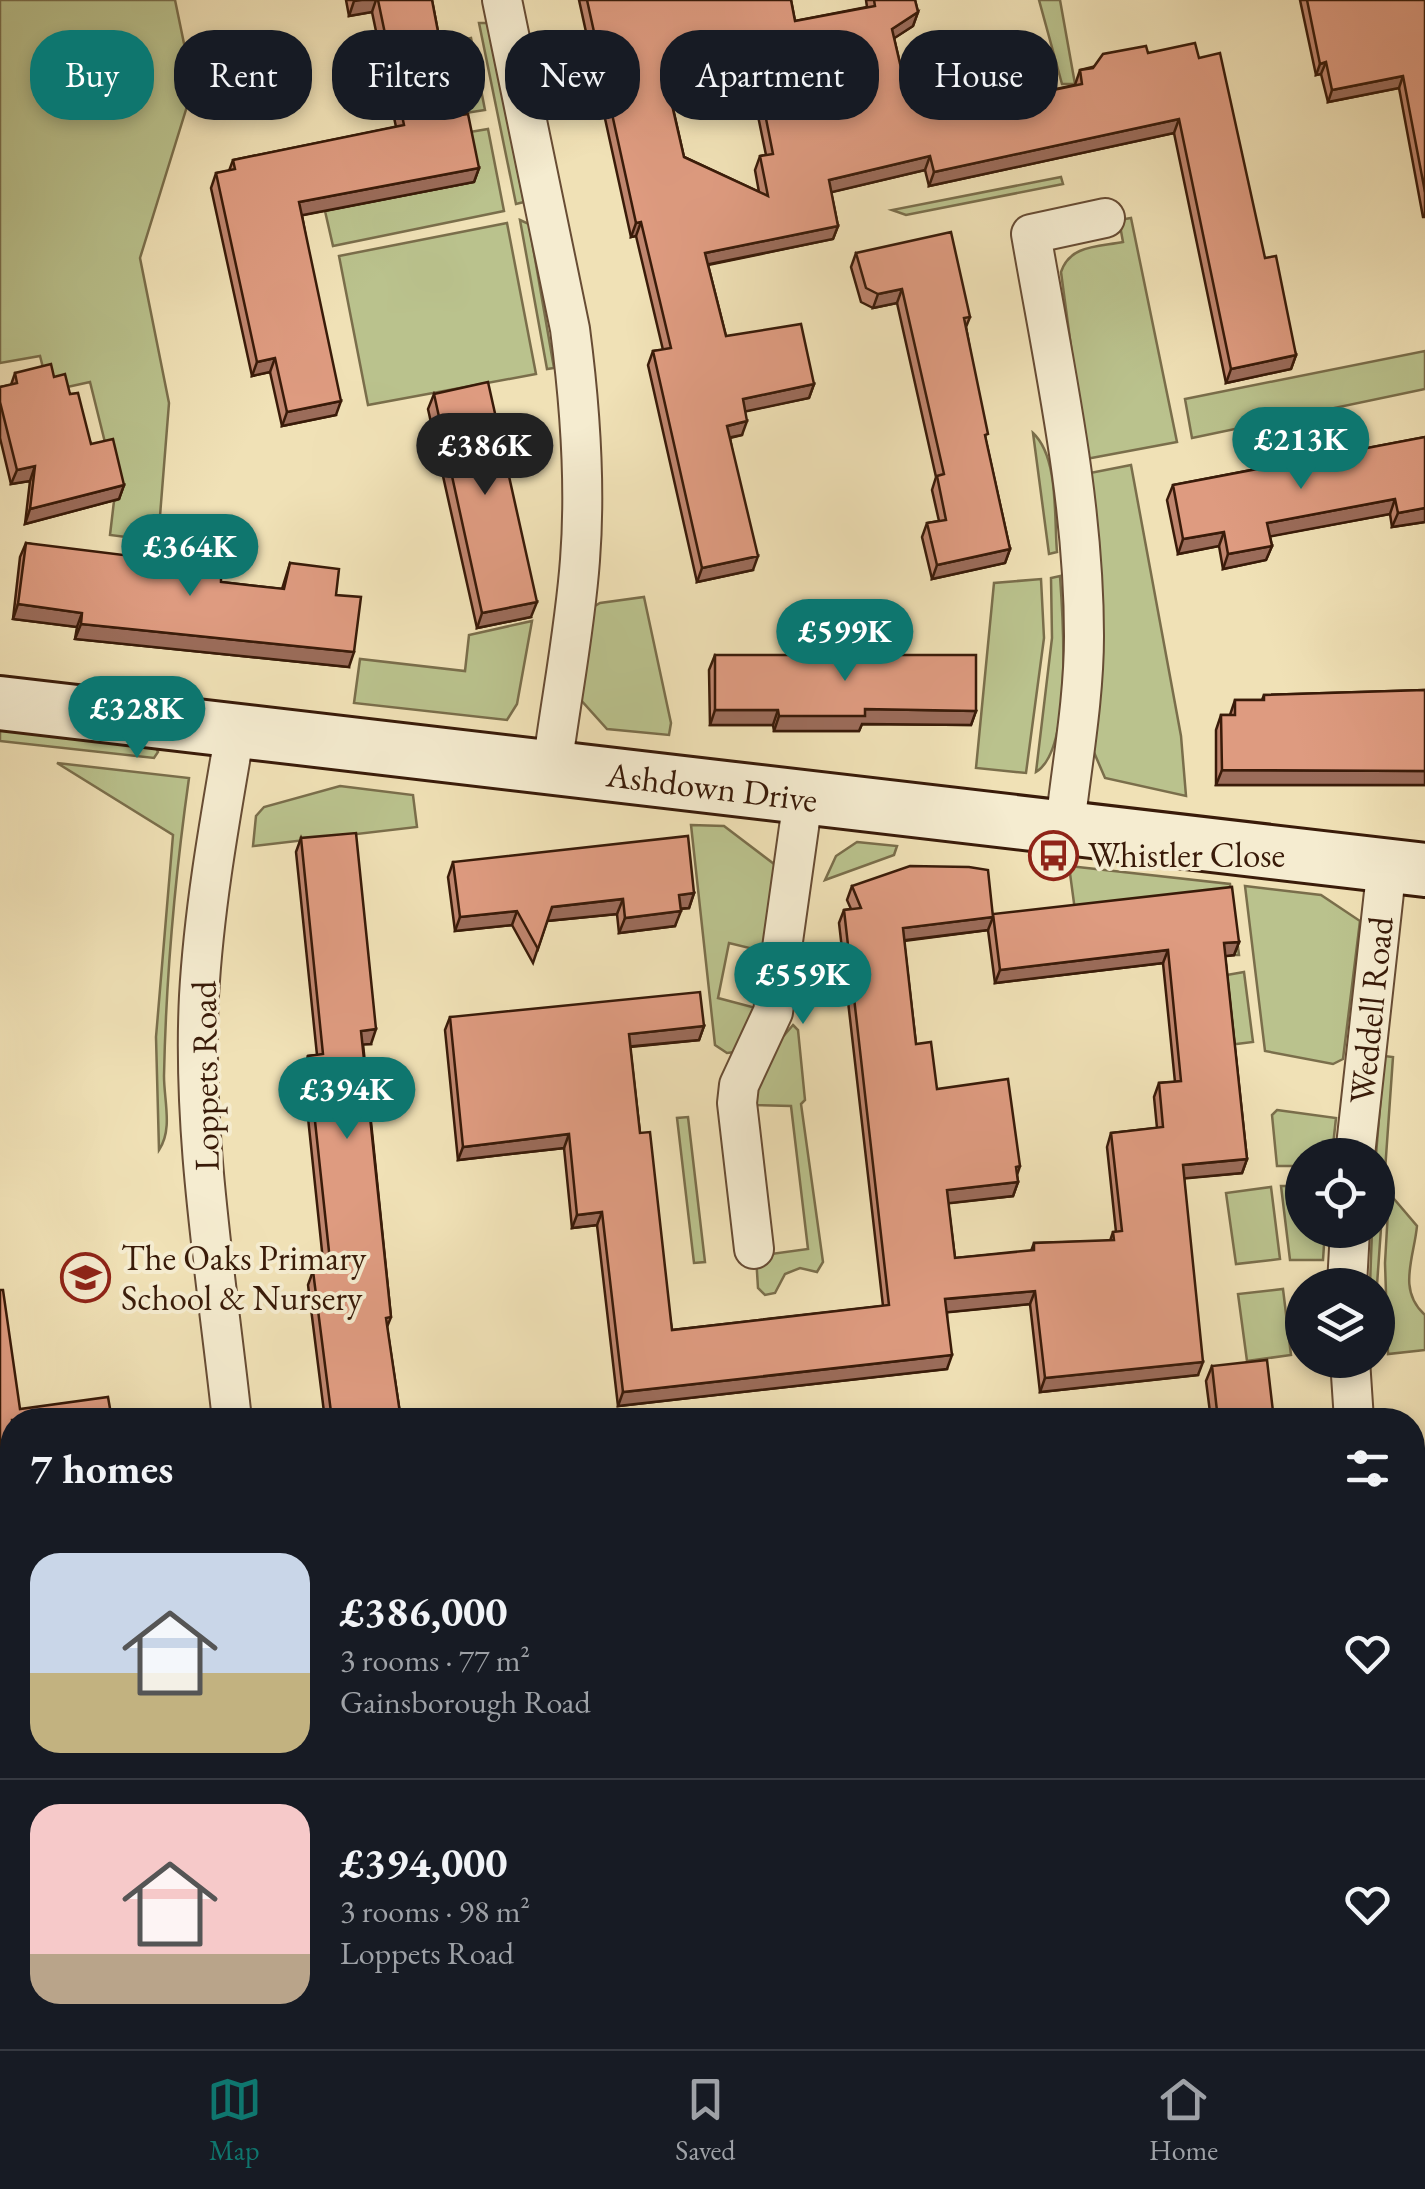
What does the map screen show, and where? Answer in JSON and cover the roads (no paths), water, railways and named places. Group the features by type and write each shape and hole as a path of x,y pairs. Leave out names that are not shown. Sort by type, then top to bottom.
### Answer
{"street":[{"path":"502,0 570,328 580,424 580,564 552,768"},
{"path":"1065,826 1084,640 1082,563 1072,469 1031,234 1105,218"},
{"name":"Ashdown Drive","path":"0,703 1406,867"},
{"name":"Loppets Road","path":"231,1408 201,1137 199,1048 200,994 212,878 235,732"},
{"path":"754,1249 737,1102 739,1085 773,1012 803,799"},
{"name":"Weddell Road","path":"1358,1138 1406,867"},
{"path":"1351,1378 1353,1408"}],"place":[{"name":"Whistler Close","path":"1053,855"},
{"name":"The Oaks Primary School & Nursery","path":"86,1278"}]}
